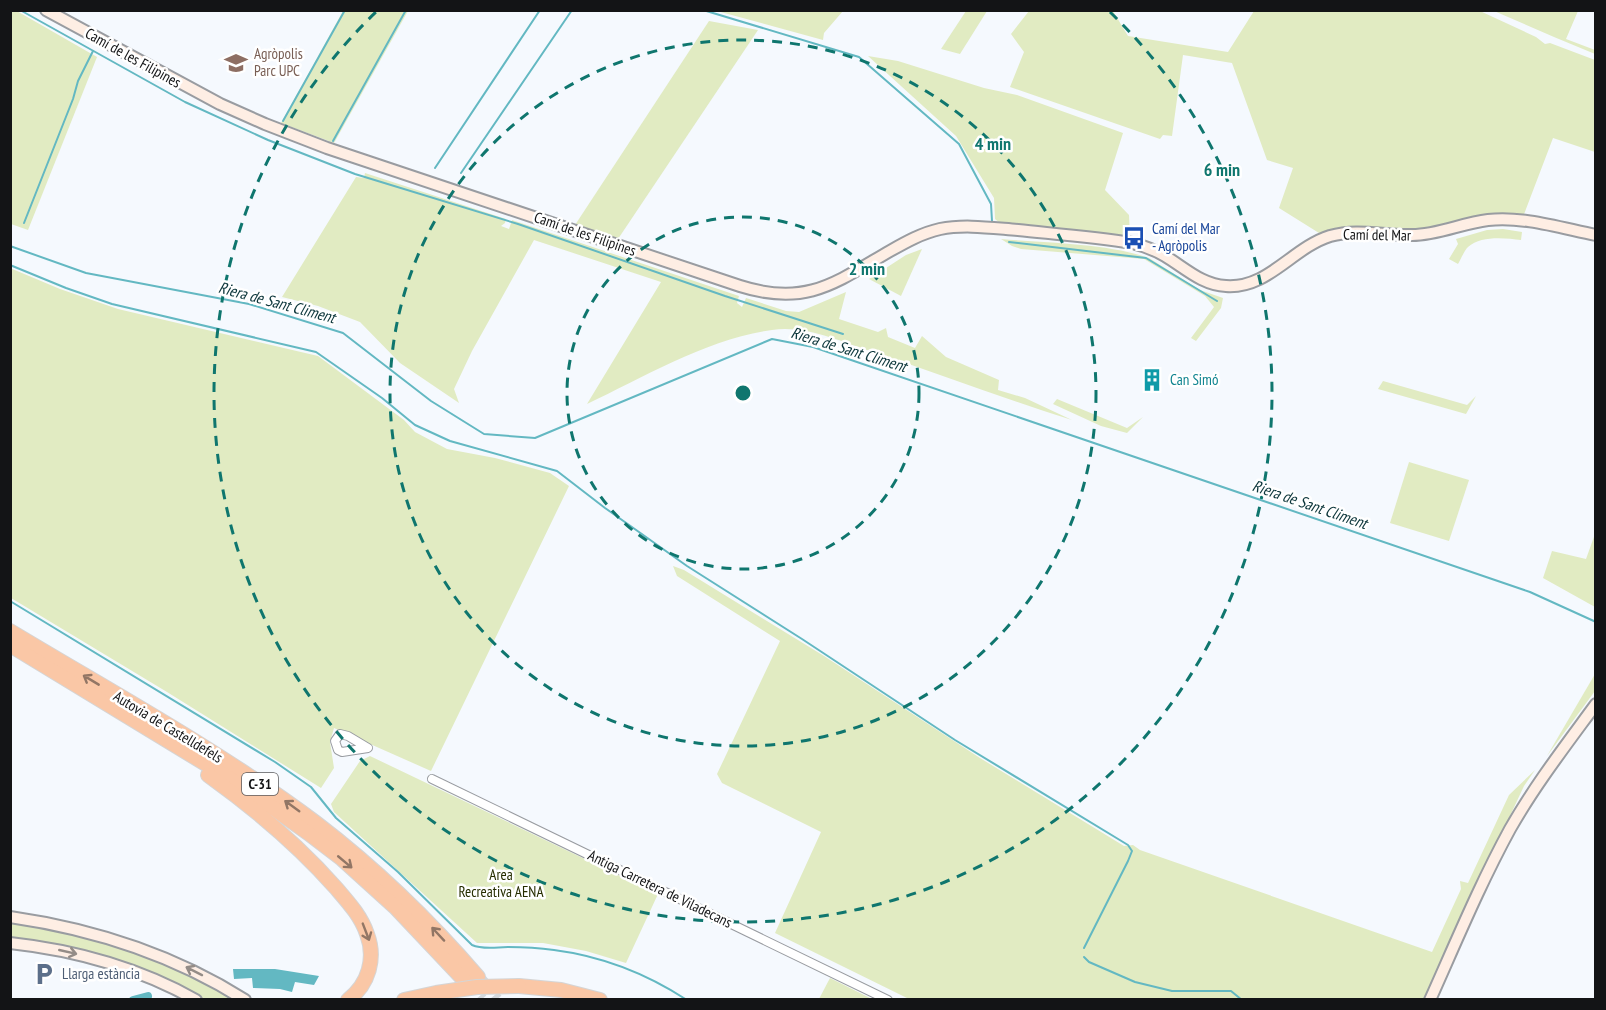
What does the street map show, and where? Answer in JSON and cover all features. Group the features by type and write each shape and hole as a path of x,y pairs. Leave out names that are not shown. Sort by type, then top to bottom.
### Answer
{"highway":[{"name":"Autovia de Castelldefels","path":"10,631 208,751 316,823 404,899 471,978 334,852 242,786 10,645"},
{"path":"158,736 241,799 286,837 357,914 368,935 371,962 365,981 348,999"},
{"path":"404,999 477,987 519,986 561,990 600,999"}],"main road":[{"name":"Camí de les Filipines","path":"46,10 196,92 272,127 348,155 762,292 790,294 810,292 830,286 910,240 947,228 980,227 1090,237 1144,246"},
{"name":"Camí del Mar","path":"1144,246 1166,256 1203,280 1230,286 1257,281 1310,244 1347,232 1420,235 1497,219 1518,220 1596,235"},
{"path":"1430,999 1482,884 1511,828 1534,790 1596,704"},
{"path":"10,917 55,924 124,943 181,965 245,999"},
{"path":"10,943 45,947 114,965 166,983 196,999"}],"street":[{"name":"Antiga Carretera de Viladecans","path":"432,779 888,999"}],"green space":[{"path":"15,10 97,57 28,230 11,224 10,11"},
{"path":"843,10 824,33 823,40 717,11"},
{"path":"343,11 408,11 334,143 281,123"},
{"path":"966,11 987,11 960,54 941,49"},
{"path":"1029,11 1113,11 1128,36 1228,52 1254,11 1480,11 1536,37 1545,44 1550,43 1595,60 1595,152 1553,138 1523,217 1480,216 1439,227 1407,231 1366,226 1319,233 1279,208 1293,168 1267,160 1232,63 1183,55 1172,136 1163,135 1160,139 1010,87 1024,52 1011,34"},
{"path":"1494,11 1578,11 1566,39 1595,50 1595,54 1554,37"},
{"path":"709,21 758,30 618,239 575,225"},
{"path":"868,56 898,61 984,88 1017,95 1123,133 1105,190 1129,215 1130,237 1001,224 995,219 994,198 956,136"},
{"path":"365,173 506,219 501,226 509,229 512,220 739,296 737,303 742,307 746,298 786,311 799,312 846,292 839,319 878,332 886,328 888,337 915,348 922,336 946,357 999,380 998,390 1025,398 1072,420 836,339 811,332 785,329 748,334 701,350 587,404 661,282 534,240 472,351 454,389 459,403 400,363 360,322 318,306 282,297 356,177 364,178"},
{"path":"1503,229 1522,232 1521,240 1494,238 1480,241 1468,247 1458,264 1449,259 1458,244 1456,239 1487,230"},
{"path":"1001,239 1096,246 1149,258 1200,290 1223,298 1221,308 1196,341 1191,338 1214,307 1205,296 1144,259 1021,249"},
{"path":"922,249 901,296 869,279 906,255"},
{"path":"10,268 60,289 118,309 318,356 404,420 415,432 447,449 495,458 550,473 569,486 431,771 334,728 330,742 334,768 321,788 11,598"},
{"path":"1383,381 1467,405 1476,396 1466,414 1378,389"},
{"path":"1057,399 1127,428 1143,417 1127,433 1101,426 1053,404"},
{"path":"1409,462 1469,480 1449,541 1390,523"},
{"path":"1595,534 1596,607 1543,578 1552,551 1586,559"},
{"path":"673,566 684,570 824,656 980,758 1124,846 1133,845 1140,850 1432,952 1461,889 1460,881 1468,883 1509,795 1535,770 1524,786 1424,999 909,999 775,933 821,832 722,783 717,774 780,641 677,576"},
{"path":"1595,674 1595,691 1547,756"},
{"name":"Area Recreativa AENA","path":"370,756 658,894 626,963 586,951 543,943 477,943 334,812 331,804 360,761"},
{"path":"11,922 70,933 127,949 183,972 236,999 203,999 149,973 11,938"},
{"path":"830,978 872,999 819,999"}],"water":[{"path":"233,969 275,969 319,976 314,985 295,982 292,992 253,988 252,978 234,979"}],"waterway":[{"path":"20,10 185,102 268,140 355,174 518,224 725,296 843,334"},
{"path":"283,121 345,10"},
{"path":"333,141 406,10"},
{"path":"435,168 540,10"},
{"path":"461,173 572,10"},
{"path":"703,10 859,57 959,144 991,204 992,221"},
{"path":"24,223 78,81 93,51"},
{"path":"1009,242 1146,258 1217,301"},
{"name":"Riera de Sant Climent","path":"10,246 86,273 249,304 343,333 431,401 484,434 535,438 772,339 813,347 1530,592 1596,622"},
{"path":"10,265 112,304 316,352 382,398 415,425 450,441 557,471 687,566 955,740 1128,845 1132,851 1128,861 1084,948"},
{"path":"10,601 275,762 311,787 336,818 398,872 472,945 485,948 543,949 589,957 640,974 687,1000"},
{"path":"1084,957 1089,962 1135,982 1172,991 1231,991 1242,1000"},
{"path":"133,1000 148,996"}],"tunnel":[{"path":"480,980 496,1000"},
{"path":"465,981 481,1000"}],"place":[{"name":"Agròpolis Parc UPC","path":"236,63"},
{"name":"Camí del Mar - Agròpolis","path":"1134,238"},
{"name":"Can Simó","path":"1152,380"},
{"name":"Llarga estància","path":"44,974"}]}
